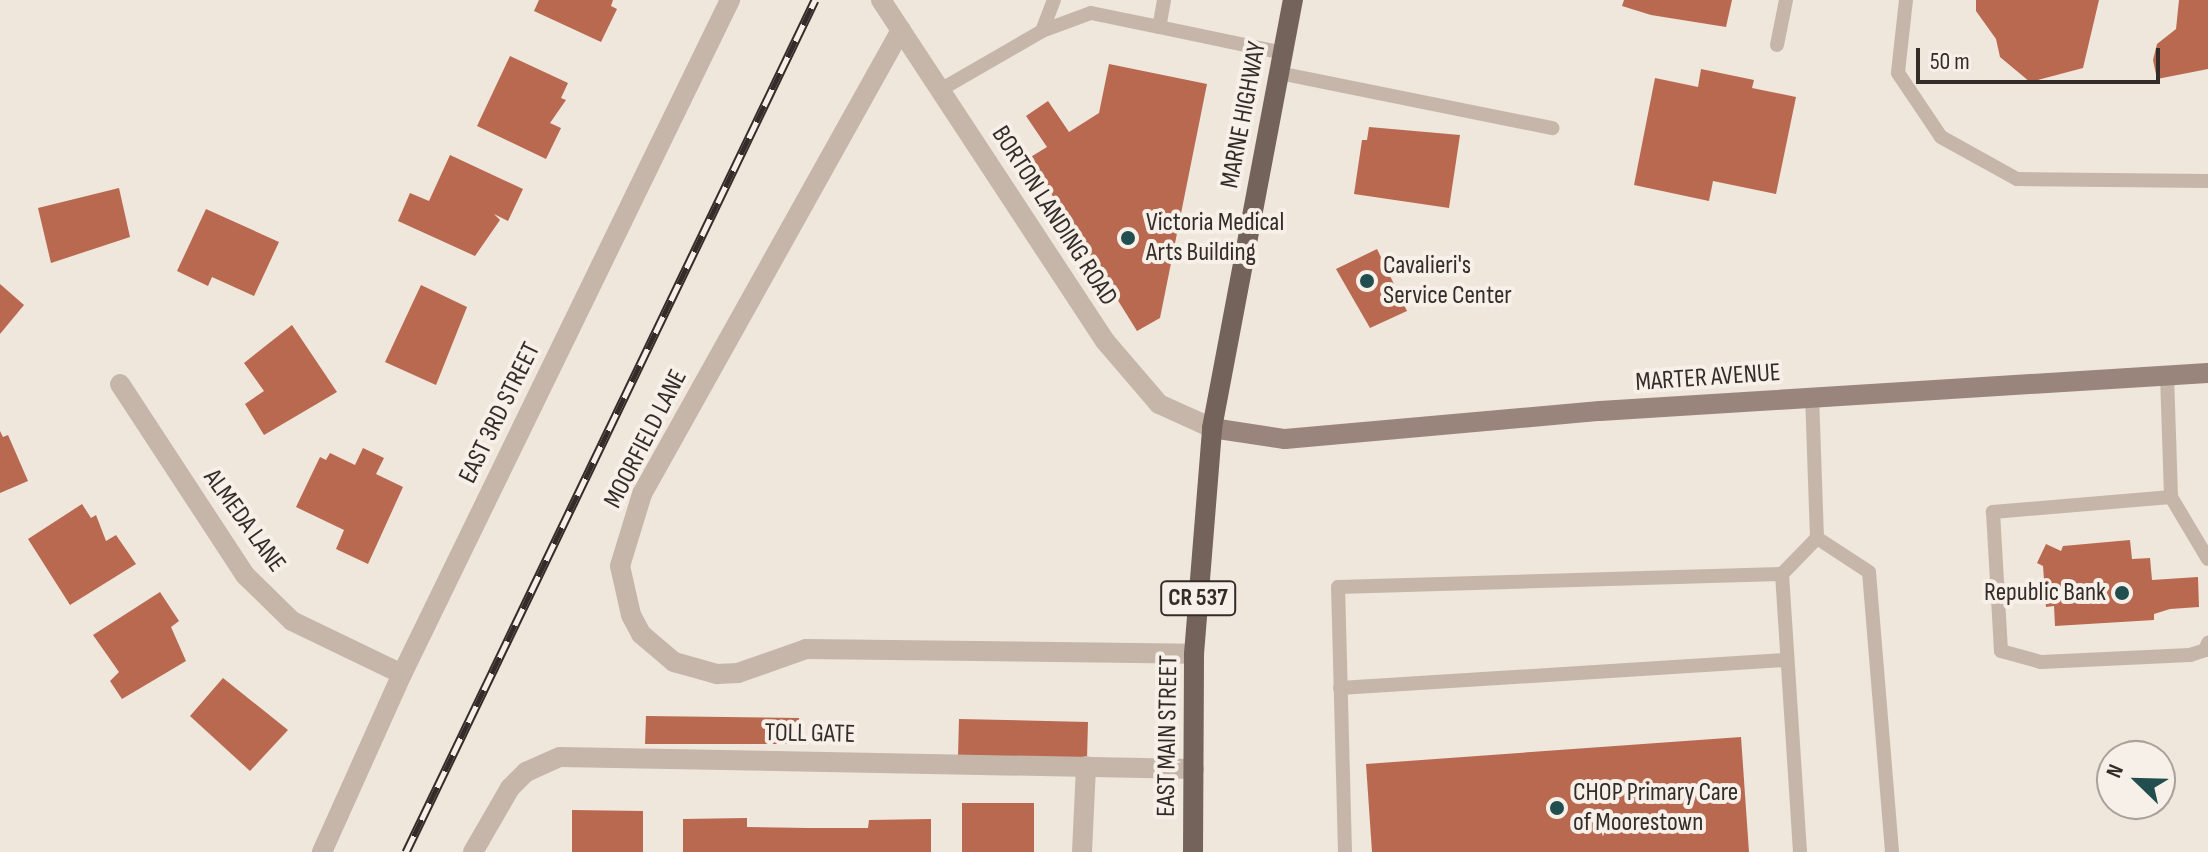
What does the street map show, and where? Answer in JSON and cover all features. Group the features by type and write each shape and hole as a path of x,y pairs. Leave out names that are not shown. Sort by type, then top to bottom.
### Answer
{"main road":[{"name":"MARNE HIGHWAY","path":"1212,428 1293,0"},
{"name":"MARTER AVENUE","path":"1212,428 1285,439 1812,397 2208,373"},
{"name":"EAST MAIN STREET","path":"1193,852 1194,654 1212,428"}],"street":[{"name":"EAST 3RD STREET","path":"322,852 402,674 730,0"},
{"name":"BORTON LANDING ROAD","path":"881,0 1105,341 1159,404 1212,428"},
{"name":"MOORFIELD LANE","path":"901,30 642,494 620,566 631,615 641,634 674,662 717,674 738,673 806,649 1194,654"},
{"name":"ALMEDA LANE","path":"120,384 245,575 292,621 402,674"},
{"name":"TOLL GATE","path":"473,852 510,788 526,772 560,757 1194,769"},
{"path":"1082,852 1086,766"}],"lane":[{"path":"1042,31 1054,0"},
{"path":"1159,27 1164,0"},
{"path":"1777,45 1786,0"},
{"path":"1906,0 1898,73 1941,137 2017,179 2208,181"},
{"path":"940,90 1042,31 1091,13 1159,27 1281,63 1553,128"},
{"path":"2167,375 2171,497 2208,559"},
{"path":"1345,852 1338,587 1782,574 1817,538 1812,397"},
{"path":"2171,497 1993,512 2001,651 2041,662 2190,655 2205,650 2208,643"},
{"path":"1817,538 1869,572 1892,852"},
{"path":"1782,574 1800,852"},
{"path":"1340,688 1787,660"}],"building":[{"path":"539,0 613,0 611,6 617,9 601,42 534,11"},
{"path":"1624,0 1732,0 1726,27 1651,15 1622,6"},
{"path":"1976,0 2099,0 2083,68 2030,82 2000,57 1996,39 1976,11"},
{"path":"2179,0 2208,0 2208,69 2157,79 2153,60 2157,44 2176,29"},
{"path":"510,56 568,83 561,98 566,100 550,123 561,128 546,159 477,126"},
{"name":"Victoria Medical Arts Building","path":"1109,64 1207,84 1160,318 1137,331 1029,158 1047,147 1026,116 1048,101 1069,132 1099,113"},
{"path":"1701,69 1754,80 1752,88 1796,97 1776,194 1713,181 1709,201 1634,185 1655,78 1698,87"},
{"path":"1369,127 1460,135 1449,208 1354,194 1362,140 1367,140"},
{"path":"450,155 523,189 508,221 494,214 500,220 475,256 398,221 410,193 429,201"},
{"path":"119,188 130,237 51,263 38,208"},
{"path":"206,209 279,242 254,296 212,277 208,286 177,271"},
{"name":"Cavalieri's Service Center","path":"1377,249 1407,311 1370,328 1336,269"},
{"path":"0,284 24,305 0,334"},
{"path":"421,285 467,307 436,385 385,362"},
{"path":"292,325 337,392 264,435 245,404 264,391 244,363"},
{"path":"0,431 3,437 8,435 28,481 0,493"},
{"path":"363,448 384,458 376,474 403,487 368,564 336,549 344,530 296,507 320,457 326,460 330,453 355,465"},
{"path":"82,504 91,518 96,515 106,541 116,535 136,564 70,605 28,539"},
{"name":"Republic Bank","path":"2130,540 2132,559 2150,558 2152,580 2198,577 2199,607 2170,609 2154,614 2154,620 2055,626 2054,606 2046,607 2043,566 2037,563 2046,544 2061,551 2063,546"},
{"path":"160,592 179,621 171,627 186,661 122,699 110,681 119,672 93,635"},
{"path":"223,678 288,730 250,771 190,716"},
{"path":"646,716 799,718 800,744 645,744"},
{"path":"959,719 1088,722 1087,759 958,757"},
{"name":"CHOP Primary Care of Moorestown","path":"1741,737 1749,852 1372,852 1366,764"},
{"path":"962,803 1034,803 1034,852 962,852"},
{"path":"572,810 643,811 643,852 572,852"},
{"path":"747,818 747,827 807,828 868,828 869,820 931,819 931,852 683,852 683,819"}],"railway":[{"path":"406,852 815,0"}],"place":[{"name":"Victoria Medical Arts Building","path":"1128,238"},
{"name":"Cavalieri's Service Center","path":"1367,281"},
{"name":"Republic Bank","path":"2122,593"},
{"name":"CHOP Primary Care of Moorestown","path":"1557,808"}]}
